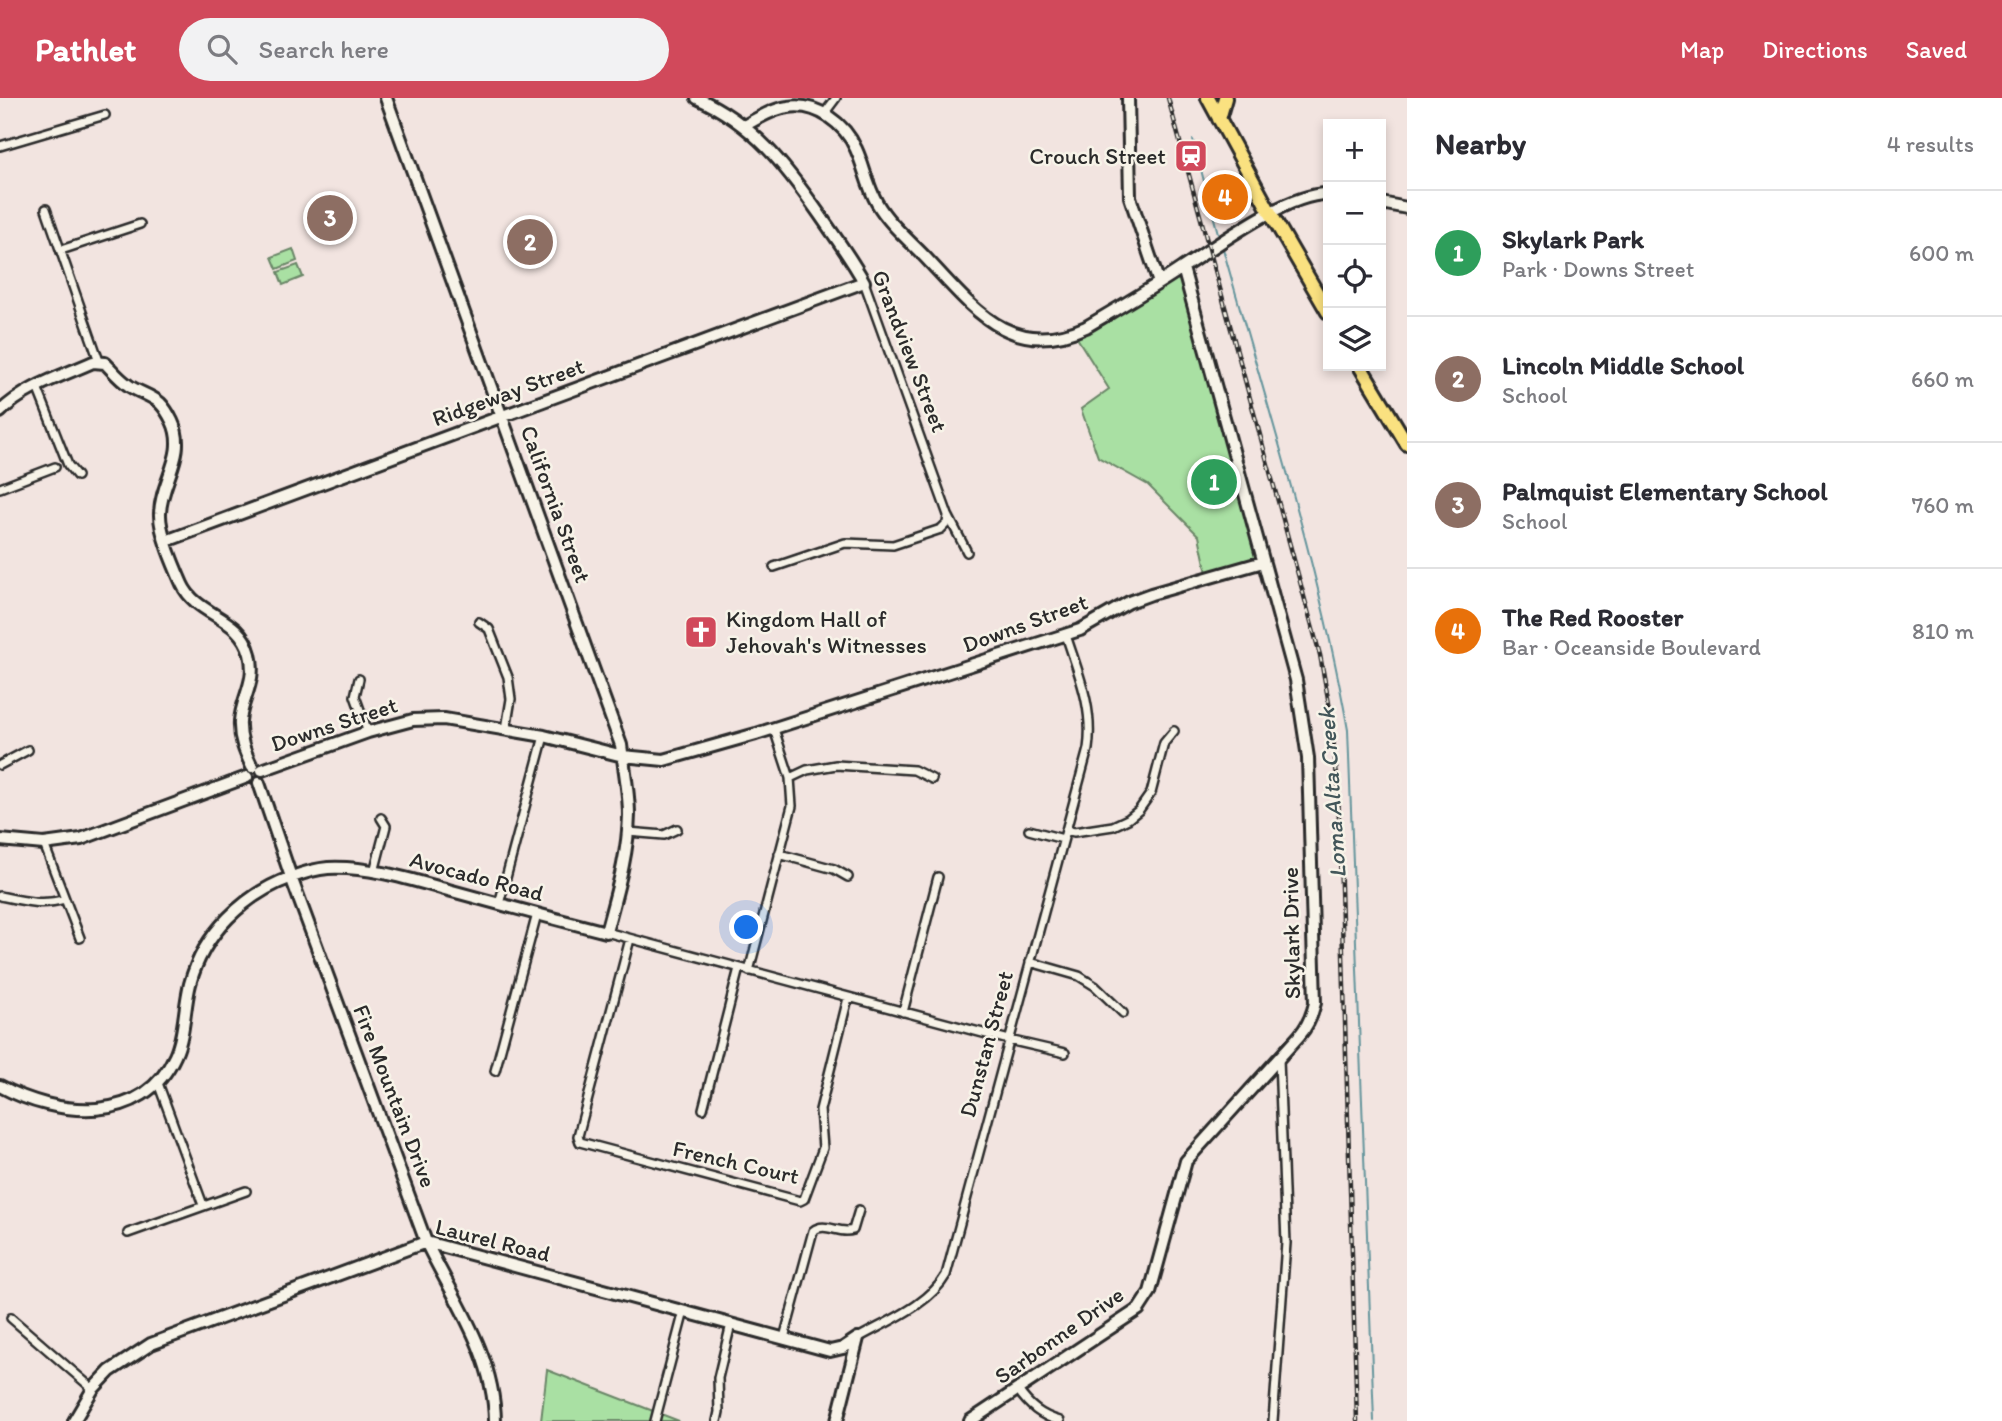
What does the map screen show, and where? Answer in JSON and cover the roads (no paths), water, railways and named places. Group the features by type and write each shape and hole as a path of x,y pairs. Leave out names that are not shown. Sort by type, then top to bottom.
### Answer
{"main road":[{"path":"1208,98 1270,214 1326,308"},
{"path":"1219,119 1225,98"},
{"path":"1363,371 1407,444"}],"street":[{"name":"California Street","path":"386,98 621,745 629,813 628,832 623,866 606,932"},
{"name":"Grandview Street","path":"696,98 744,126 785,165 851,260 864,282 948,515 967,552"},
{"path":"824,114 836,98"},
{"path":"1128,98 1130,197 1159,283"},
{"path":"744,126 760,116 787,107 816,111 841,124 856,149 877,204 978,313 1008,332 1045,339 1074,333 1270,214 1303,197 1323,195"},
{"path":"0,146 105,115"},
{"path":"1386,204 1407,208"},
{"path":"46,209 100,362"},
{"path":"61,250 140,224"},
{"path":"1183,268 1264,562"},
{"name":"Ridgeway Street","path":"166,541 864,282"},
{"path":"0,412 23,394 93,362 105,363 128,386 160,403 175,427 178,441 177,456 161,502 160,517 166,541 183,586 197,604 222,617 237,630 246,644 252,671 240,720 241,737 254,771"},
{"path":"37,387 68,465 77,476"},
{"path":"0,488 55,467"},
{"path":"774,567 845,543 893,545 941,529 947,523 948,515"},
{"name":"Downs Street","path":"0,840 44,844 81,839 254,771 413,719 444,719 506,729 623,756 664,760 774,729 1066,635 1129,602 1264,562"},
{"name":"Skylark Drive","path":"1264,562 1296,680 1308,758 1315,1003 1308,1026 1279,1058"},
{"path":"479,622 489,629 508,677 511,699 506,729"},
{"name":"Dunstan Street","path":"858,1338 924,1300 940,1286 946,1275 1088,749 1091,724 1088,707 1066,635"},
{"path":"359,679 355,696 368,732"},
{"path":"749,971 792,806 790,778 774,729"},
{"path":"1066,830 1074,832 1113,826 1139,810 1151,793 1164,743 1174,731"},
{"path":"499,904 544,736"},
{"path":"0,765 27,750"},
{"path":"790,778 807,770 836,765 914,770 932,779"},
{"name":"Fire Mountain Drive","path":"254,771 253,783 259,783 426,1242 451,1293 474,1331 494,1399 495,1421"},
{"path":"374,872 386,825 381,818"},
{"path":"628,832 664,835 677,829"},
{"path":"1029,830 1063,839"},
{"path":"44,844 80,938"},
{"path":"779,854 834,869 848,877"},
{"name":"Avocado Road","path":"0,1086 31,1100 86,1110 117,1106 143,1096 164,1078 177,1053 190,983 200,957 230,915 251,897 291,877 327,868 374,872 1065,1053"},
{"path":"903,1012 937,877"},
{"path":"0,896 49,904 65,899"},
{"path":"495,1071 537,914"},
{"name":"French Court","path":"630,939 578,1136 580,1142 800,1201 804,1199 823,1148 820,1110 848,998"},
{"path":"1030,962 1079,976 1095,986 1123,1013"},
{"path":"703,1109 739,968"},
{"path":"1273,1421 1286,1243 1279,1058"},
{"name":"Sarbonne Drive","path":"970,1421 1139,1309 1150,1292 1186,1161 1279,1058"},
{"path":"158,1083 203,1205"},
{"path":"128,1233 246,1191"},
{"path":"784,1338 813,1231 816,1227 848,1232 853,1230 859,1210"},
{"name":"Laurel Road","path":"74,1421 93,1389 127,1358 151,1344 426,1242 830,1350 843,1348 858,1338"},
{"path":"655,1421 684,1311"},
{"path":"11,1318 93,1389"},
{"path":"717,1421 718,1378 731,1324"},
{"path":"837,1421 858,1338"},
{"path":"1018,1390 1040,1414 1060,1421"}],"waterway":[{"name":"Loma Alta Creek","path":"1193,140 1219,237"},
{"name":"Loma Alta Creek","path":"1222,245 1307,547 1348,730 1374,1421"}],"railway":[{"path":"1168,98 1320,655 1330,709 1338,787 1357,1421"}],"place":[{"name":"Crouch Street","path":"1191,156"},
{"name":"The Red Rooster","path":"1225,197"},
{"name":"Palmquist Elementary School","path":"330,218"},
{"name":"Lincoln Middle School","path":"530,242"},
{"name":"Skylark Park","path":"1214,482"},
{"name":"Kingdom Hall of Jehovah's Witnesses","path":"701,632"}]}
